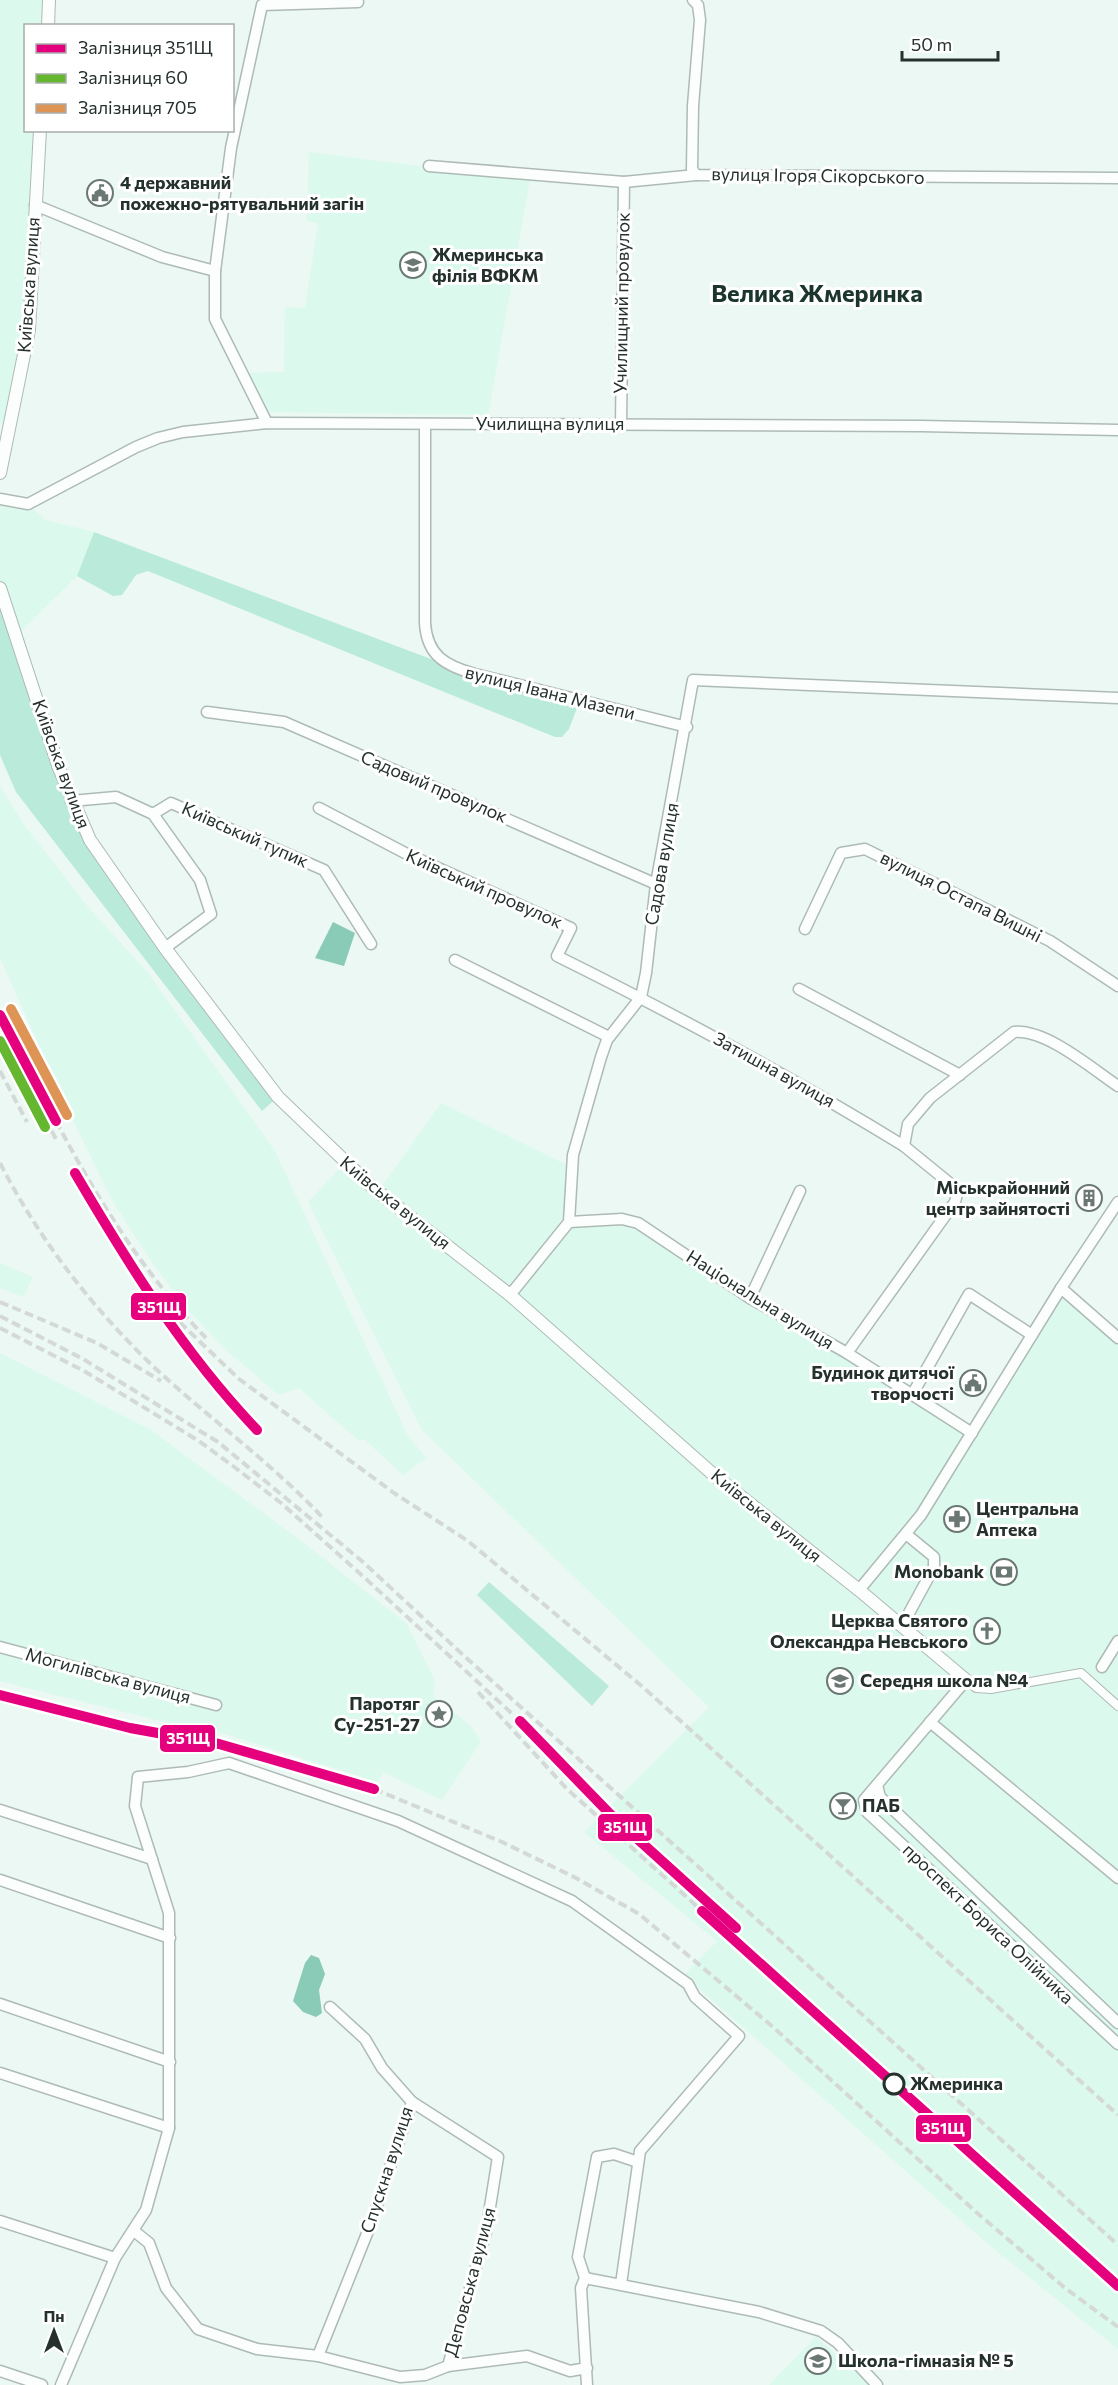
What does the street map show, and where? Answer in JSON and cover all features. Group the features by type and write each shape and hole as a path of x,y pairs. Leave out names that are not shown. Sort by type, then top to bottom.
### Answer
{"street":[{"path":"48,24 49,0"},
{"name":"вулиця Ігоря Сікорського","path":"693,0 698,5 699,20 693,106 692,169 696,175 1118,178"},
{"path":"267,423 215,320 215,271 231,148 262,5 358,2"},
{"name":"Київська вулиця","path":"0,473 29,330 40,132"},
{"path":"429,166 624,182 696,175"},
{"name":"Училищний провулок","path":"621,424 624,182"},
{"path":"35,205 162,257 215,271"},
{"name":"Училищна вулиця","path":"0,499 28,504 136,447 158,438 183,432 267,423 909,426 1118,430"},
{"name":"вулиця Івана Мазепи","path":"425,424 425,623 429,646 436,656 447,665 468,672 687,727"},
{"name":"Київська вулиця","path":"0,588 71,801 99,855 165,948 265,1080 298,1118 372,1187 510,1295 715,1476 859,1590 966,1680"},
{"name":"Садова вулиця","path":"569,1222 574,1148 601,1057 609,1037 641,997 656,884 687,727 693,680 1118,698"},
{"name":"Садовий провулок","path":"207,712 284,722 656,884"},
{"path":"71,801 116,797 153,814 200,880 211,914 165,948"},
{"name":"Київський тупик","path":"153,814 171,803 324,870 371,944"},
{"name":"Київський провулок","path":"319,808 407,854 571,928 557,956 641,997"},
{"name":"вулиця Остапа Вишні","path":"804,929 841,853 865,849 1050,941 1118,986"},
{"path":"455,960 609,1037"},
{"path":"799,989 960,1075"},
{"name":"Затишна вулиця","path":"641,997 809,1088 904,1146 958,1190 955,1203 847,1353"},
{"path":"904,1146 908,1124 930,1098 1014,1032 1027,1031 1044,1038 1118,1086"},
{"path":"750,1298 800,1191"},
{"path":"859,1590 906,1534 1118,1202"},
{"name":"Національна вулиця","path":"569,1222 622,1219 638,1223 750,1298 847,1353 972,1433"},
{"path":"510,1295 569,1222"},
{"path":"1061,1288 1118,1338"},
{"path":"912,1395 969,1294 1032,1335"},
{"path":"902,1626 934,1567 934,1557 906,1534"},
{"path":"1102,1667 1118,1641"},
{"name":"Могилівська вулиця","path":"0,1647 216,1705"},
{"path":"877,1785 966,1680 976,1688 991,1689 1081,1673 1118,1706"},
{"path":"930,1722 1118,1878"},
{"path":"61,2385 115,2258 146,2210 169,2128 170,1913 135,1806 138,1778 188,1772 229,1763 408,1826 572,1901 688,1984 695,1997 739,2036 640,2151 621,2284"},
{"name":"проспект Бориса Олійника","path":"877,1785 864,1800 867,1812 1118,2044"},
{"name":"проспект Бориса Олійника","path":"877,1785 880,1797 1118,2023"},
{"path":"0,1810 152,1859"},
{"path":"0,1880 170,1938"},
{"path":"0,2004 170,2061"},
{"name":"Спускна вулиця","path":"318,2356 370,2226 412,2102 382,2068 365,2039 330,2007"},
{"path":"0,2073 169,2128"},
{"name":"Деповська вулиця","path":"412,2102 498,2157 486,2232 448,2366"},
{"path":"587,2385 581,2288 585,2277 578,2257 597,2157 614,2154 638,2162"},
{"path":"0,2221 115,2258"},
{"path":"134,2231 148,2243 166,2288 198,2329 257,2349 318,2356 400,2381 448,2366 526,2356 570,2371 587,2368"},
{"path":"585,2277 759,2312 821,2331 838,2343 877,2385"},
{"path":"0,2371 42,2385"}],"shaded area":[{"path":"0,0 49,0 48,24 24,24 24,132 40,132 29,330 10,425 0,423"},
{"name":"Жмеринська філія ВФКМ","path":"309,152 530,180 488,415 269,412 245,373 284,372 285,307 305,308 318,224 307,220"},
{"path":"0,499 28,504 45,520 94,532 77,576 16,636 0,588"},
{"path":"94,532 460,670 580,700 569,729 562,737 555,737 148,571 136,575 122,595 113,596 77,576"},
{"path":"0,588 81,825 278,1097 262,1111 16,792 0,755"},
{"path":"0,786 22,822 88,907 148,973 275,1151 407,1434 426,1458 403,1475 364,1439 359,1441 299,1388 279,1395 228,1352 186,1308 147,1255 112,1200 68,1110 0,958"},
{"path":"333,922 355,933 344,966 315,958"},
{"path":"441,1103 571,1167 569,1222 622,1219 972,1433 1061,1288 1118,1338 1118,2349 988,2244 684,1975 717,1941 584,1832 709,1707 422,1430 308,1202 345,1163 378,1192"},
{"path":"0,1263 33,1277 23,1297 0,1288"},
{"path":"0,1353 151,1430 305,1544 406,1623 435,1681 433,1696 470,1725 481,1741 442,1800 383,1772 378,1782 199,1726 197,1730 0,1681"},
{"path":"489,1582 609,1686 592,1706 477,1595"},
{"path":"311,1955 319,1958 325,1974 319,1990 322,2013 316,2017 303,2012 293,2001 305,1963"},
{"name":"Школа-гімназія № 5","path":"816,2337 870,2385 769,2385"}],"railway":[{"path":"0,1036 56,1139"},
{"path":"0,1071 27,1122"},
{"path":"56,1121 123,1235 162,1288 206,1338"},
{"path":"0,1163 50,1247 111,1322 156,1369 262,1460 323,1518"},
{"path":"119,1250 171,1314 239,1379 394,1493 468,1541 644,1688 1118,2115"},
{"path":"0,1302 97,1343 161,1381"},
{"path":"0,1316 83,1359 218,1442 363,1562 462,1654 1118,2245"},
{"path":"0,1328 84,1371 199,1441 233,1466 281,1503 520,1721"},
{"path":"478,1692 567,1789 702,1911"},
{"path":"374,1789 502,1842 576,1878 639,1914 773,2027 976,2212 1065,2288 1118,2327"}],"rail line":[{"name":"705","path":"11,1009 67,1115"},
{"name":"351Щ","path":"0,1015 56,1121"},
{"name":"60","path":"0,1041 45,1127"},
{"name":"351Щ","path":"75,1173 158,1307 205,1370 257,1430"},
{"name":"351Щ","path":"0,1695 130,1728 219,1744 374,1789"},
{"name":"351Щ","path":"520,1721 611,1815 736,1928"},
{"name":"351Щ","path":"702,1911 1118,2286"}],"place":[{"name":"4 державний пожежно-рятувальний загін","path":"100,193"},
{"name":"Жмеринська філія ВФКМ","path":"413,265"},
{"name":"Міськрайонний центр зайнятості","path":"1089,1198"},
{"name":"Будинок дитячої творчості","path":"973,1383"},
{"name":"Центральна Аптека","path":"957,1519"},
{"name":"Monobank","path":"1004,1572"},
{"name":"Церква Святого Олександра Невського","path":"987,1631"},
{"name":"Середня школа №4","path":"840,1681"},
{"name":"Паротяг Су-251-27","path":"439,1714"},
{"name":"ПАБ","path":"843,1806"},
{"name":"Жмеринка","path":"894,2084"},
{"name":"Школа-гімназія № 5","path":"818,2361"}],"district":[{"name":"Велика Жмеринка","path":"817,294"}]}
